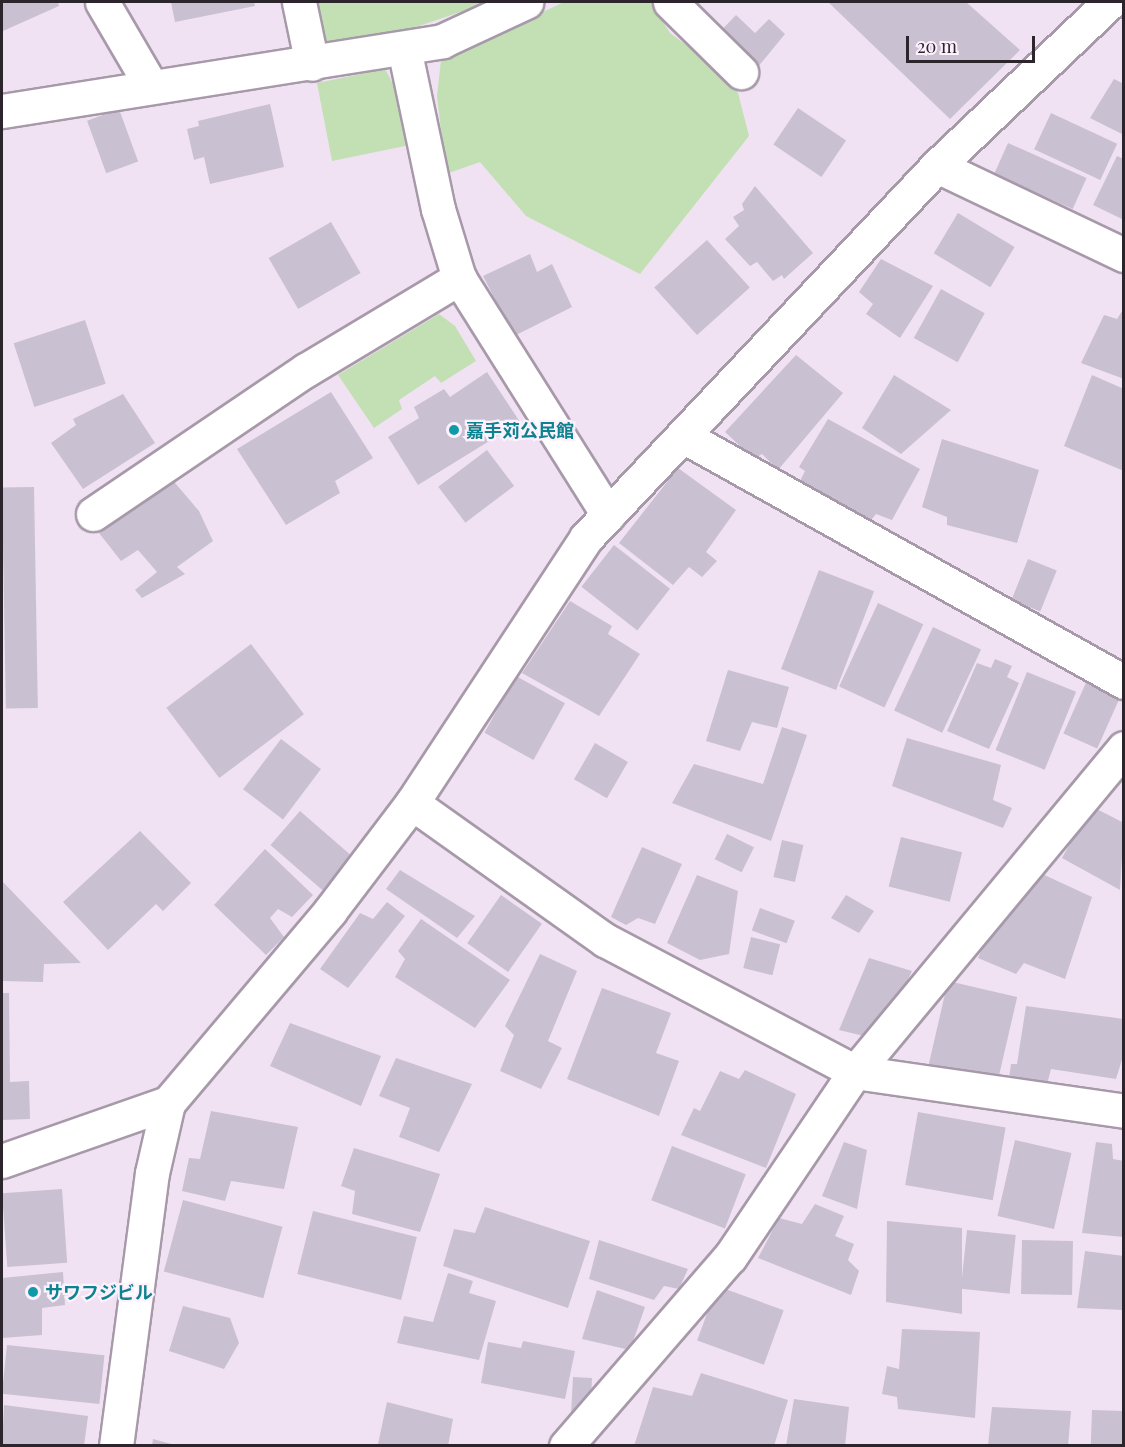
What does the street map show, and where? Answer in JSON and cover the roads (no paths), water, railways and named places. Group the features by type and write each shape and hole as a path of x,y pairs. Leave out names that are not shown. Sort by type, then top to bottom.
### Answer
{"street":[{"path":"102,2 151,86"},
{"path":"298,2 312,64"},
{"path":"2,111 151,86 312,64 442,41 526,2"},
{"path":"670,2 741,72"},
{"path":"116,1446 152,1173 168,1103 330,911 412,803 586,538 937,166 1110,2"},
{"path":"404,48 438,208 459,278 608,515"},
{"path":"937,166 1124,255"},
{"path":"93,514 296,377 459,278"},
{"path":"683,436 1124,682"},
{"path":"566,1446 730,1257 855,1072 1124,748"},
{"path":"412,803 605,940 855,1072 1124,1111"},
{"path":"2,1161 168,1103"}],"place":[{"name":"嘉手苅公民館","path":"454,430"},
{"name":"サワフジビル","path":"33,1292"}]}
